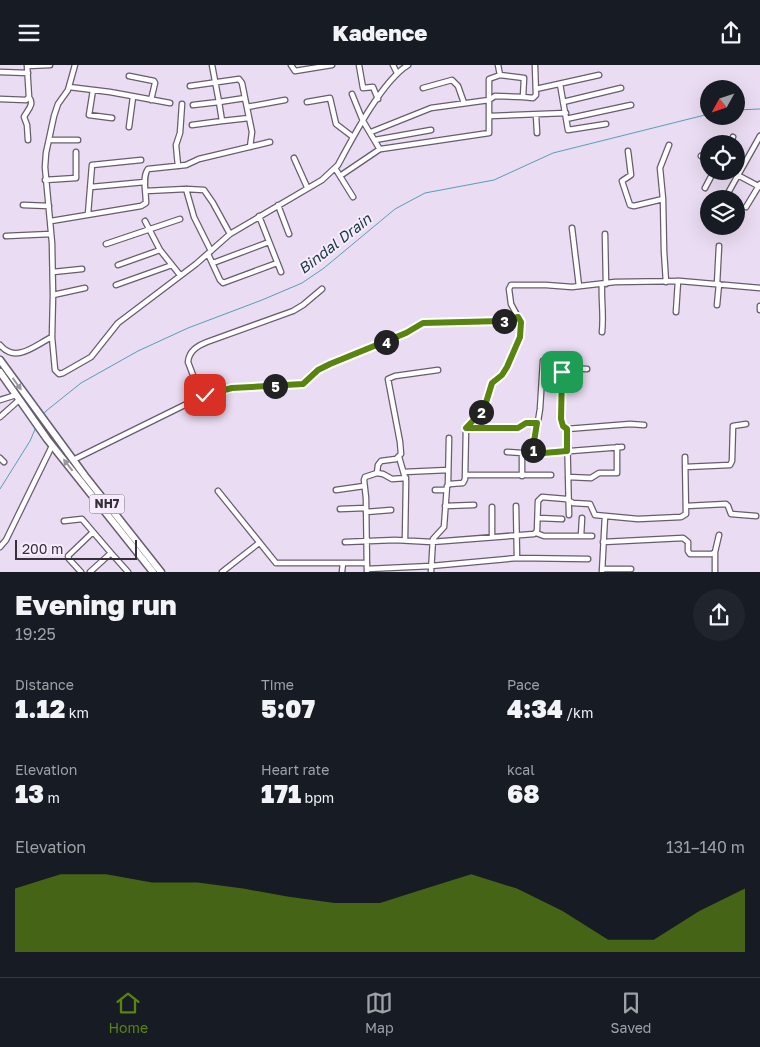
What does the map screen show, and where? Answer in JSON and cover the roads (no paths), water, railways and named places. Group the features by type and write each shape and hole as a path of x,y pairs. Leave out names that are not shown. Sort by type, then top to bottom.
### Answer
{"highway":[{"name":"NH7","path":"0,360 153,572"},
{"name":"NH7","path":"0,372 52,446 161,572"}],"street":[{"path":"28,140 27,125 24,117 31,105 27,66 50,65"},
{"path":"75,65 69,87 58,104 46,153 45,180 51,221 53,272 52,337 55,370 61,374 91,357 118,323 209,253 230,234 307,187 322,180 335,168 353,137 397,73 408,65"},
{"path":"212,65 222,121"},
{"path":"291,65 295,71 332,65"},
{"path":"359,65 363,89 373,87 378,99"},
{"path":"393,65 397,73"},
{"path":"498,65 500,75"},
{"path":"371,132 428,109 489,100 495,96 534,97 536,94 535,66"},
{"path":"0,72 28,73"},
{"path":"340,176 380,149 488,133 490,130 489,79 500,75 522,76 524,78 524,97"},
{"path":"536,89 599,75"},
{"path":"128,76 154,81 151,100"},
{"path":"190,86 239,79 242,83 252,136 250,147"},
{"path":"423,88 454,80 464,103"},
{"path":"560,84 568,129 570,131 606,124"},
{"path":"69,87 93,89 170,103"},
{"path":"564,102 621,88"},
{"path":"93,89 89,115 112,118"},
{"path":"352,94 364,121 380,149"},
{"path":"0,99 26,100 29,97"},
{"path":"129,127 133,97"},
{"path":"193,105 245,98"},
{"path":"307,102 330,98 336,124 353,137"},
{"path":"247,107 285,100"},
{"path":"178,166 176,145 180,133 182,104"},
{"path":"566,119 631,105"},
{"path":"490,116 566,113"},
{"path":"536,115 538,133"},
{"path":"192,125 249,118"},
{"path":"375,140 431,130"},
{"path":"745,164 760,136"},
{"path":"49,140 78,140"},
{"path":"51,221 141,206 146,203 145,182 148,169 186,165 199,159 270,142"},
{"path":"666,282 660,168 669,145"},
{"path":"628,151 631,175 622,182 630,205 633,207 663,199"},
{"path":"45,180 76,179 76,152"},
{"path":"294,158 307,187"},
{"path":"88,215 91,168 93,164 141,160"},
{"path":"335,168 353,197"},
{"path":"745,178 760,186 746,207"},
{"path":"705,188 709,180"},
{"path":"91,187 145,182"},
{"path":"146,191 186,189 207,192 230,234"},
{"path":"186,189 194,217 220,280 223,283 277,263"},
{"path":"23,205 49,206"},
{"path":"278,205 289,234"},
{"path":"259,216 281,272"},
{"path":"106,244 180,219"},
{"path":"145,221 160,250 180,275"},
{"path":"572,228 580,286"},
{"path":"6,236 51,234"},
{"path":"602,331 604,319 601,307 604,284 605,234"},
{"path":"213,263 269,242"},
{"path":"718,305 719,246"},
{"path":"118,265 160,250"},
{"path":"116,285 172,265"},
{"path":"53,272 82,269"},
{"path":"676,312 678,281"},
{"path":"448,484 463,483 465,475 466,428 484,409 492,383 502,375 507,367 520,337 521,322 510,302 510,286 546,285 563,287 678,281 760,288"},
{"path":"53,295 84,289"},
{"path":"201,397 188,362 192,351 206,342 293,311 322,289"},
{"path":"73,460 214,392 232,388 303,384 318,370 406,333 420,324 502,321 518,317"},
{"path":"0,345 8,352 18,354 52,337"},
{"path":"532,454 540,409 543,361"},
{"path":"569,515 567,429 563,426 561,419 562,370 567,368 587,369"},
{"path":"405,540 406,478 399,457 400,442 388,379 396,376 438,370"},
{"path":"0,400 17,398"},
{"path":"0,417 17,398"},
{"path":"466,428 518,428 526,423 537,423"},
{"path":"685,467 730,465 732,461 734,426 746,424"},
{"path":"567,429 570,427 644,425"},
{"path":"431,569 432,542 444,527 448,484 448,438"},
{"path":"0,547 6,540 52,446"},
{"path":"507,452 520,452 523,455 620,447 617,473 599,473 591,477 568,477"},
{"path":"522,475 523,455"},
{"path":"377,473 378,465 381,461 399,457"},
{"path":"536,533 538,501 540,498 568,499 573,503 591,504 594,515 638,519 681,517 686,514 685,457"},
{"path":"404,472 448,470"},
{"path":"406,478 392,479 383,473 377,473 364,478 367,570 431,569 517,558 588,559"},
{"path":"465,475 551,475"},
{"path":"336,490 364,486"},
{"path":"435,490 446,491"},
{"path":"218,491 278,564 367,563"},
{"path":"445,506 474,505"},
{"path":"516,505 517,558"},
{"path":"686,506 726,505 731,514 756,516"},
{"path":"492,507 492,537"},
{"path":"340,509 392,510"},
{"path":"605,516 602,570 623,571 631,569"},
{"path":"538,518 562,519"},
{"path":"581,536 582,518"},
{"path":"64,521 81,519 128,572"},
{"path":"81,572 68,556 93,532"},
{"path":"345,542 405,540 432,542 536,533 544,536 592,536"},
{"path":"715,572 715,552 719,535"},
{"path":"603,542 683,539 688,542 688,552 691,555 712,554 715,552"},
{"path":"222,572 259,543"},
{"path":"90,572 111,553"},
{"path":"342,563 342,572"}],"waterway":[{"name":"Bindal Drain","path":"745,110 760,109"},
{"name":"Bindal Drain","path":"43,415 81,383 138,351 188,328 302,283 324,268 395,209 425,193 494,180 553,153 700,116"},
{"name":"Bindal Drain","path":"0,489 30,441 36,427"}]}
